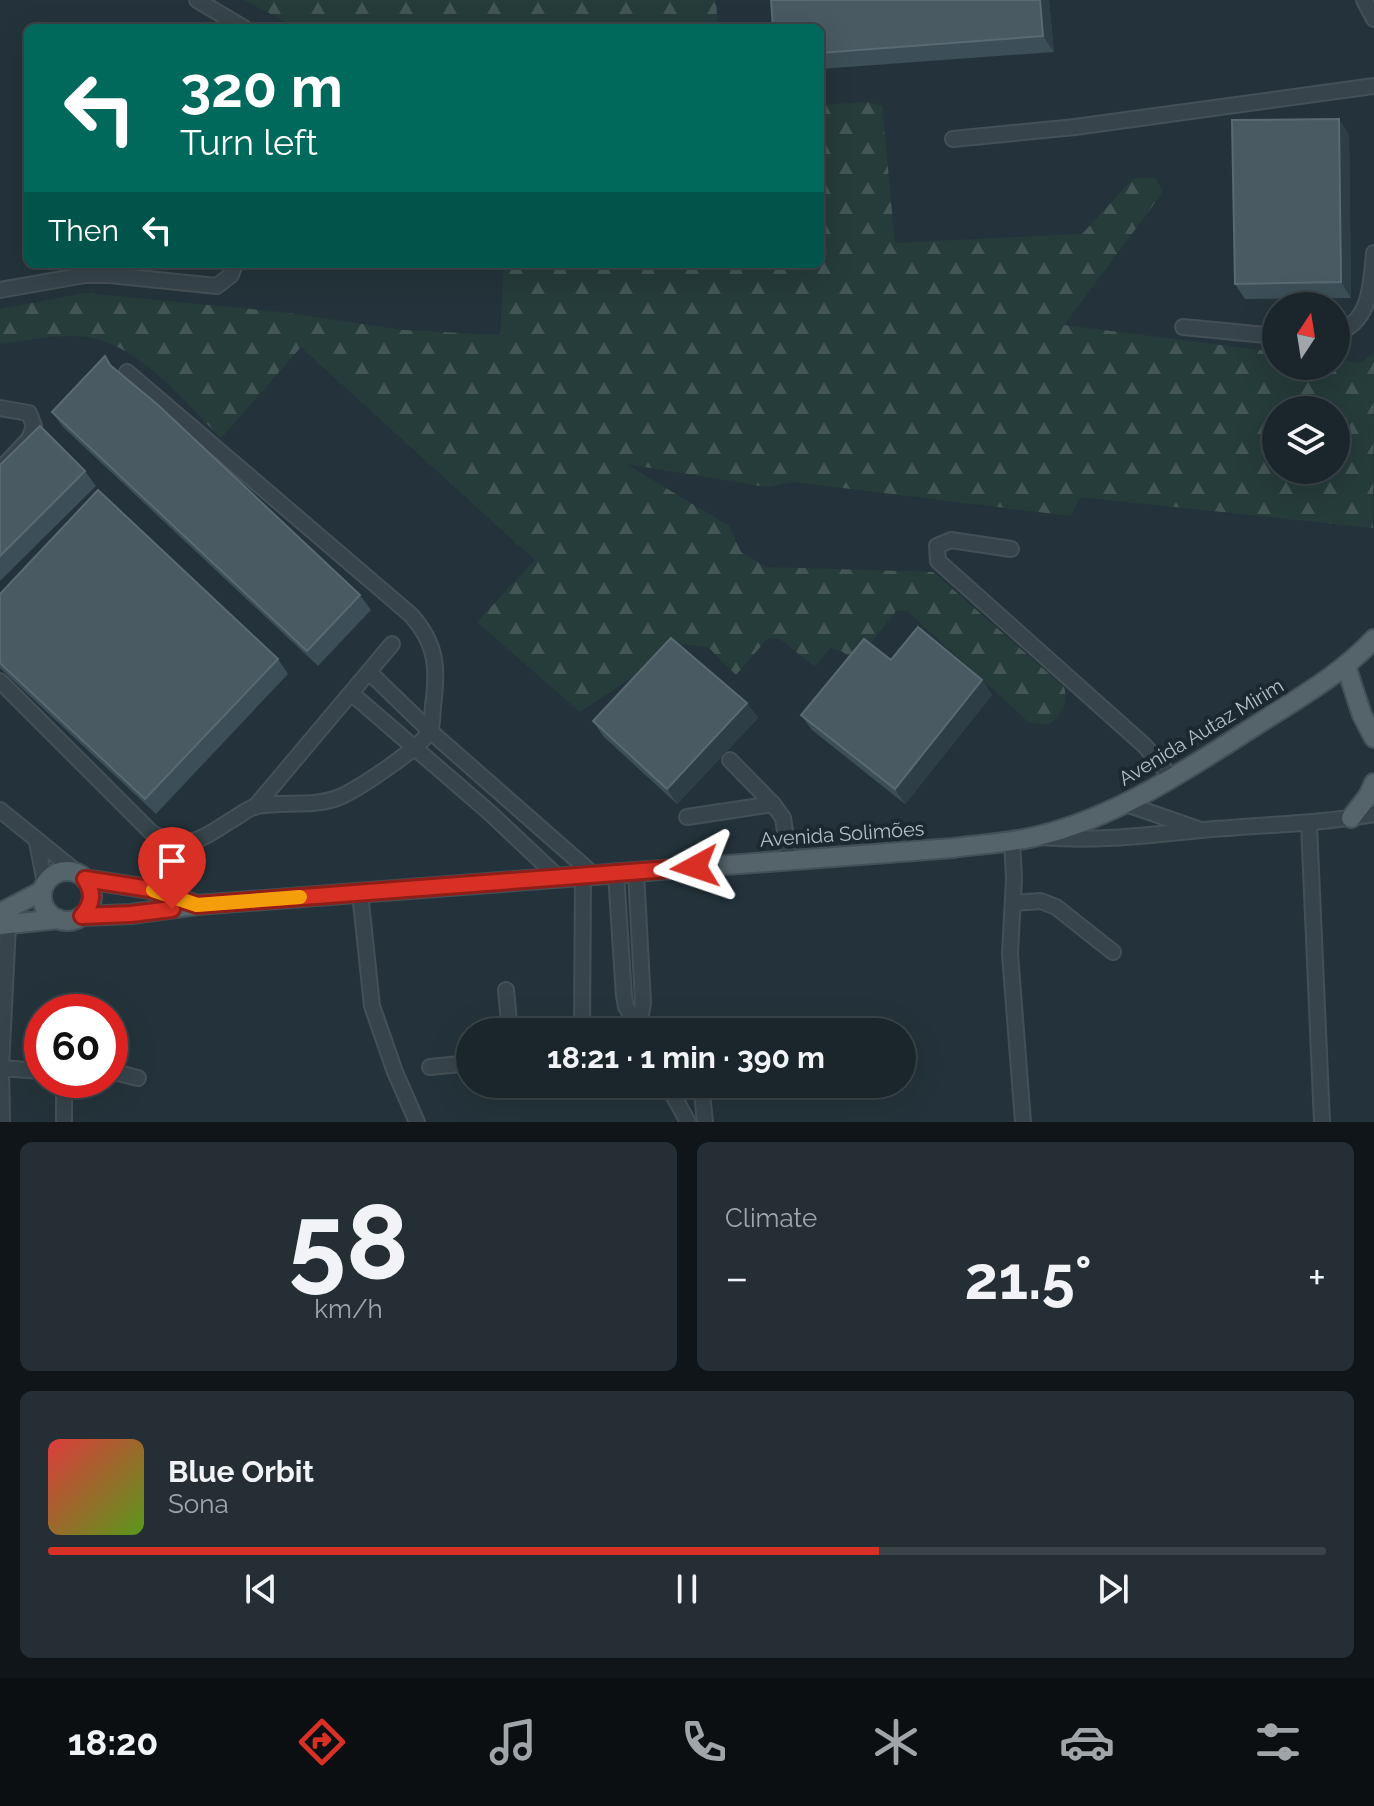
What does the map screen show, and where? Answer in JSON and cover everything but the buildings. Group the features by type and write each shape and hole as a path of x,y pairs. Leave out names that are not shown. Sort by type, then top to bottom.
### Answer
{"main road":[{"name":"Avenida Autaz Mirim","path":"1037,837 1126,804 1346,666 1374,639"},
{"path":"1346,666 1362,715 1374,738"},
{"path":"1351,818 1374,783"},
{"name":"Avenida Solimões","path":"82,916 953,848 1037,837"},
{"path":"60,872 82,876 91,888 89,908 74,920 3,921 60,872"},
{"name":"Avenida Solimões","path":"82,876 150,889 197,905"},
{"path":"44,887 43,902 58,919"}],"street":[{"path":"197,0 237,24"},
{"path":"1364,0 1374,19"},
{"path":"953,139 1075,127 1374,86"},
{"path":"1350,327 1361,317 1369,298 1374,253"},
{"path":"0,290 85,275 217,286 231,275 234,268"},
{"path":"1183,327 1262,335"},
{"path":"127,372 421,627 433,647 436,685 430,731 415,748 342,796 255,807"},
{"path":"0,408 29,413 34,426 29,439 0,470"},
{"path":"1011,549 951,540 937,546 936,553 938,561 1145,746 1171,777"},
{"path":"0,681 152,833 165,841 186,844 255,807 392,644"},
{"path":"369,672 588,876 583,1018"},
{"path":"351,693 489,812 559,878"},
{"path":"730,760 783,818 789,859"},
{"path":"687,817 773,804"},
{"name":"Avenida Solimões","path":"1126,804 1202,830"},
{"path":"0,810 82,876"},
{"name":"Avenida Solimões","path":"1037,837 1084,841 1309,824 1374,814"},
{"path":"1309,824 1322,1122"},
{"path":"1012,840 1010,954 1023,1122"},
{"path":"37,842 44,887"},
{"path":"636,872 642,1018"},
{"path":"616,874 624,996 626,1007 634,1018"},
{"path":"360,893 372,1006 395,1072 417,1122"},
{"path":"1013,903 1041,901 1056,907 1113,952"},
{"path":"2,1122 3,921"},
{"path":"506,990 509,1018"},
{"path":"430,1067 456,1064"},
{"path":"0,1068 24,1070"},
{"path":"128,1076 138,1078"},
{"path":"64,1098 64,1122"},
{"path":"674,1098 684,1117 696,1114 703,1106"},
{"path":"702,1098 705,1122"}],"green space":[{"path":"244,0 716,0 718,24 290,24"},
{"path":"869,102 882,106 895,243 1082,234 1134,178 1155,178 1163,192 1064,325 1262,350 1262,380 1350,380 1350,362 1361,363 1374,353 1373,528 1080,497 1071,516 794,482 767,487 626,464 729,526 741,552 766,567 933,572 1064,687 1065,703 1050,724 1030,723 907,611 896,611 856,661 840,650 830,648 815,667 780,639 768,638 736,675 708,647 682,644 580,712 477,622 535,560 301,347 221,438 155,372 117,347 96,339 74,336 0,344 0,309 85,293 281,312 403,330 500,335 504,268 824,268 824,105"}],"slow traffic":[{"path":"153,890 197,905 300,897"}],"route":[{"path":"172,909 82,916 92,898 91,888 85,879 150,889 197,905 695,867"}]}
